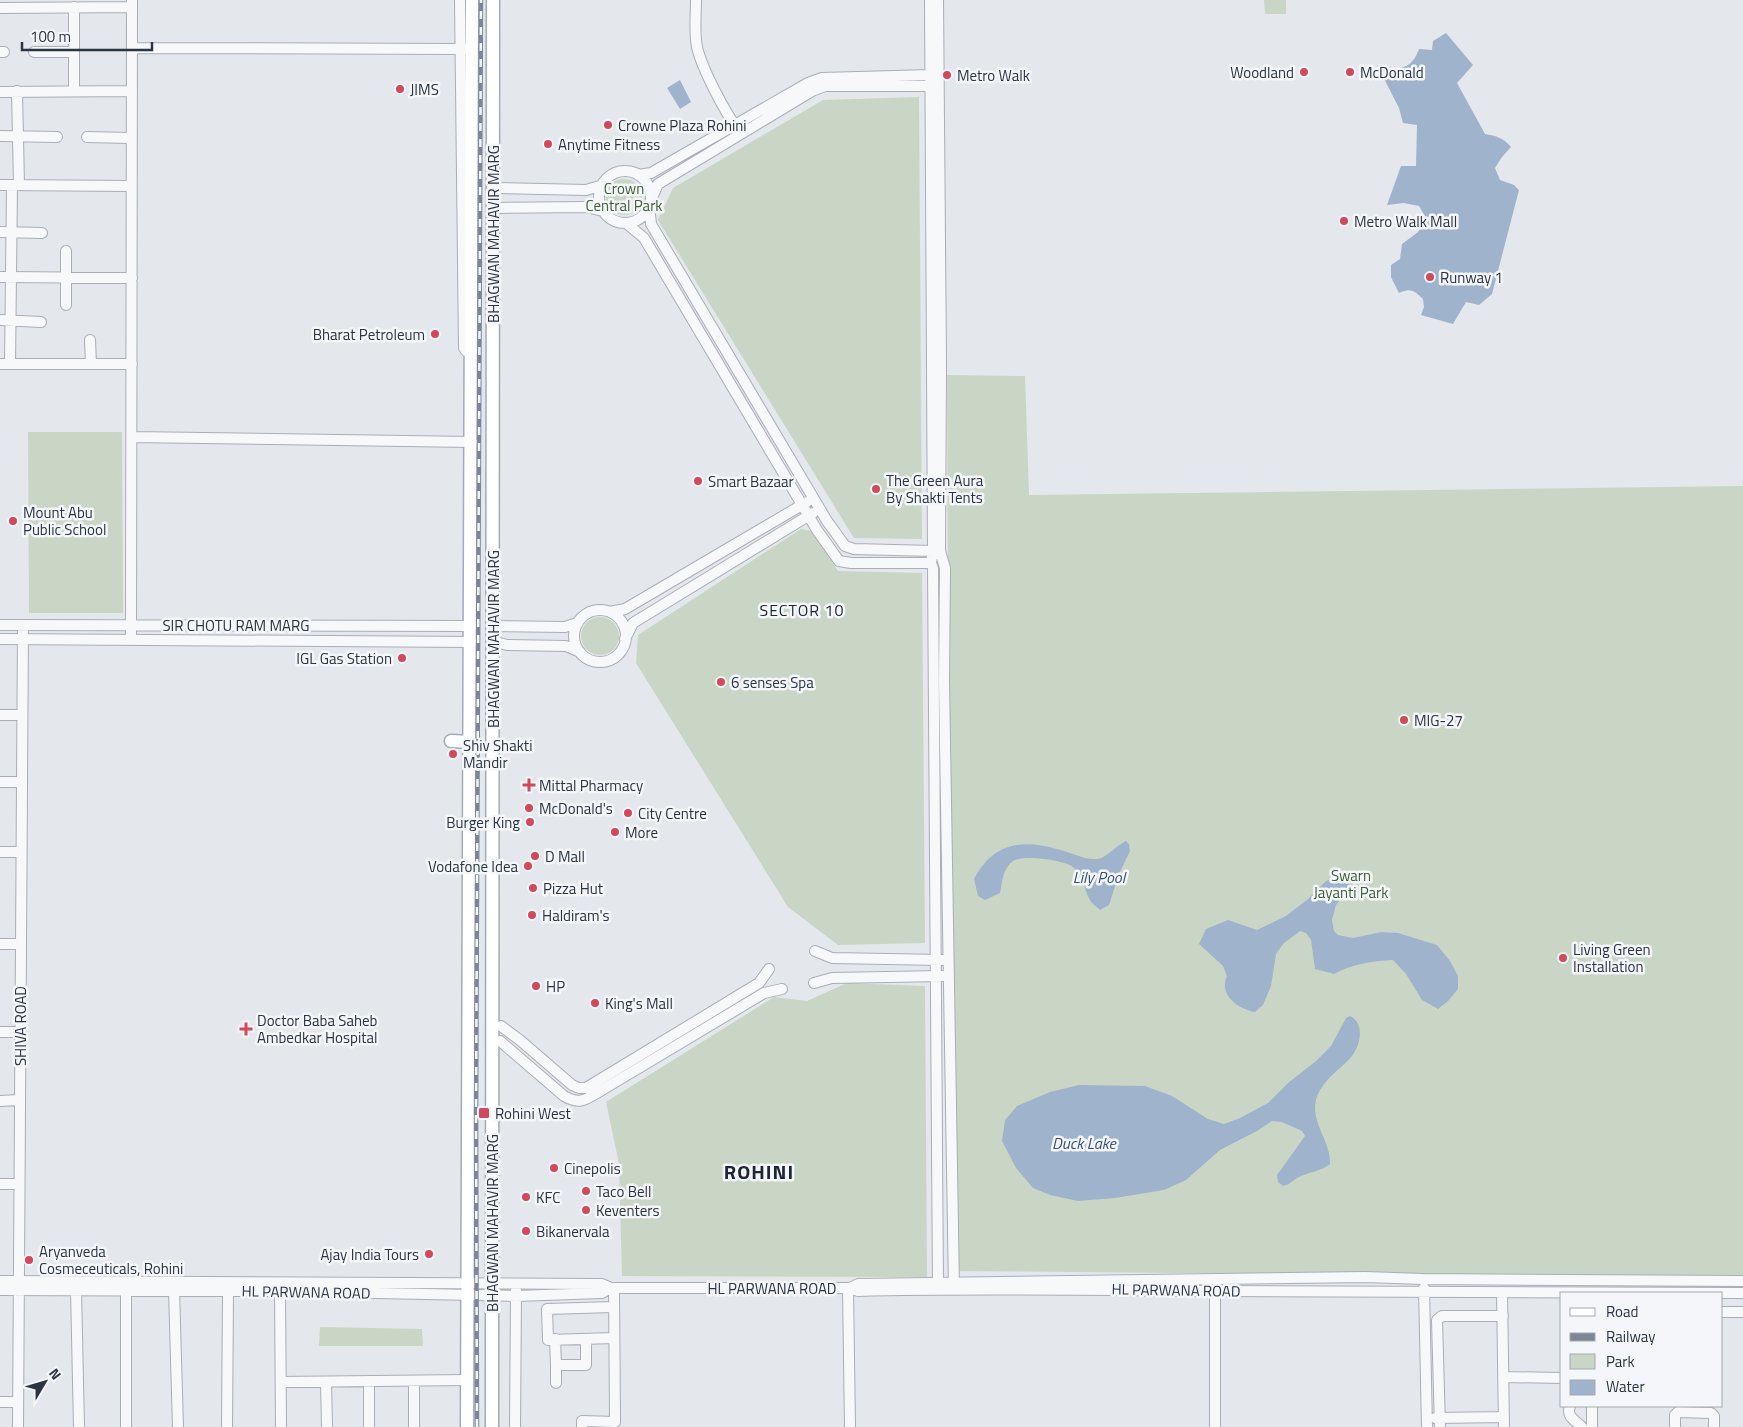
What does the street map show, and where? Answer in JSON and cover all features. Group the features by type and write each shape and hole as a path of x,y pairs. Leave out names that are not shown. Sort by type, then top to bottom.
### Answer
{"main road":[{"name":"BHAGWAN MAHAVIR MARG","path":"468,1427 464,899 471,742 472,323 466,49 472,0"},
{"name":"BHAGWAN MAHAVIR MARG","path":"492,1427 493,0"},
{"path":"472,323 493,322"},
{"path":"450,741 471,742"}],"street":[{"path":"460,0 466,49 464,348 466,351 472,351"},
{"path":"696,0 697,45 701,60 737,129"},
{"path":"930,0 933,551 931,563 934,577 938,1286"},
{"path":"938,0 941,362 940,551 945,568 944,681 953,1286 1365,1277 1743,1281"},
{"path":"0,8 18,4 74,7 132,4 131,639"},
{"path":"74,7 74,91"},
{"path":"132,48 466,49"},
{"path":"34,52 74,52"},
{"path":"493,188 586,190 603,184 609,177 620,172 638,175 651,173 825,86 930,80"},
{"path":"0,92 132,91"},
{"path":"17,92 18,136 11,277 5,320 5,364 132,364"},
{"path":"626,223 641,218 658,184 737,129"},
{"path":"0,136 57,137"},
{"path":"88,137 131,138"},
{"path":"638,175 649,188 651,224 820,509 845,546 854,549 933,551 943,560"},
{"path":"603,184 600,200 604,211 613,220 626,223 644,238 827,546 839,561 851,564 931,563"},
{"path":"0,186 131,186"},
{"path":"493,208 586,207 604,211"},
{"path":"0,232 42,233"},
{"path":"66,251 66,305"},
{"path":"0,277 132,278"},
{"path":"5,320 41,322"},
{"path":"90,340 91,364"},
{"path":"132,437 472,442"},
{"path":"610,612 625,609 814,498"},
{"path":"492,641 506,645 566,646 592,660 608,661 620,653 633,623 820,509"},
{"path":"493,626 565,627 577,623 592,611 602,610 615,615 623,624 626,639"},
{"path":"577,623 574,638 580,652"},
{"name":"SIR CHOTU RAM MARG","path":"0,625 471,626"},
{"name":"SHIVA ROAD","path":"18,1427 20,782 23,625"},
{"name":"SIR CHOTU RAM MARG","path":"0,639 471,642"},
{"path":"0,714 21,715"},
{"path":"0,782 20,782"},
{"path":"0,852 21,852"},
{"path":"0,944 20,944"},
{"path":"814,951 832,958 948,960"},
{"path":"501,1026 572,1085 586,1088 759,983 770,969"},
{"path":"814,984 832,978 948,976"},
{"path":"500,1042 564,1096 572,1101 581,1101 764,993 782,989"},
{"path":"0,1032 20,1032"},
{"path":"0,1101 19,1100"},
{"path":"0,1184 19,1184"},
{"path":"1423,1279 1427,1423 1504,1422 1502,1292"},
{"name":"HL PARWANA ROAD","path":"0,1281 18,1285 76,1290 126,1291 468,1289"},
{"name":"HL PARWANA ROAD","path":"0,1290 18,1285 492,1289 516,1285 602,1284 612,1288 849,1288 858,1291 953,1286 1214,1291 1560,1292"},
{"path":"515,1427 516,1285"},
{"path":"582,1427 582,1421 615,1422 614,1307 612,1288"},
{"name":"HL PARWANA ROAD","path":"492,1289 516,1296 602,1293 612,1288"},
{"path":"849,1288 850,1427"},
{"path":"76,1290 78,1427"},
{"path":"174,1290 178,1427"},
{"path":"126,1291 126,1427"},
{"path":"227,1427 228,1291"},
{"path":"280,1291 281,1427"},
{"path":"1214,1291 1215,1427"},
{"name":"HL PARWANA ROAD","path":"1723,1293 1743,1293"},
{"path":"614,1307 548,1309 548,1340 614,1338"},
{"path":"1723,1312 1743,1312"},
{"path":"1440,1422 1437,1320 1442,1316 1503,1316"},
{"path":"555,1339 556,1383"},
{"path":"556,1365 586,1365 586,1339"},
{"path":"1504,1377 1560,1378"},
{"path":"414,1380 414,1427"},
{"path":"281,1382 468,1380"},
{"path":"369,1381 369,1427"},
{"path":"326,1382 327,1427"},
{"path":"0,1402 18,1402"},
{"path":"1570,1407 1568,1412 1570,1416 1582,1427"},
{"path":"1592,1407 1592,1427"},
{"path":"1675,1427 1675,1416 1678,1412 1713,1414 1714,1427"}],"green space":[{"path":"1264,0 1286,0 1286,14 1265,14"},
{"path":"919,97 922,539 854,538 658,220 673,188 823,100"},
{"name":"Crown Central Park","path":"624,179 631,180 637,184 641,190 641,204 637,210 631,214 624,215 617,214 611,210 607,204 606,197 607,190 611,184 617,180"},
{"name":"Swarn Jayanti Park","path":"947,375 1025,376 1029,495 1743,486 1743,1278 951,1271"},
{"path":"28,432 122,432 123,613 29,613"},
{"path":"801,529 812,531 838,571 922,573 925,943 838,945 788,907 636,663 638,635"},
{"path":"600,617 614,622 619,636 614,650 600,655 586,650 581,636 586,622"},
{"path":"847,983 925,986 927,1277 622,1276 619,1164 606,1102 774,997 807,1001"},
{"path":"320,1327 422,1329 423,1346 319,1346"}],"water":[{"path":"1446,33 1473,65 1457,83 1485,134 1506,141 1511,147 1495,168 1500,180 1514,185 1519,190 1492,294 1479,305 1466,302 1453,324 1421,315 1424,307 1423,299 1412,291 1399,293 1391,277 1391,265 1400,259 1402,244 1418,232 1426,218 1419,206 1404,203 1387,205 1401,166 1416,166 1417,125 1403,123 1399,108 1377,65 1402,68 1412,62 1419,49 1432,50 1433,41"},
{"path":"680,80 691,102 680,109 667,88"},
{"name":"Lily Pool","path":"1126,841 1129,844 1130,851 1119,874 1109,905 1100,910 1091,902 1080,876 1073,867 1062,862 1044,859 1025,858 1013,861 1005,871 1000,893 985,900 978,896 974,879 991,856 1001,850 1024,844 1036,845 1050,847 1084,858 1097,859 1104,857"},
{"path":"1342,875 1349,882 1348,890 1336,905 1332,920 1334,931 1338,935 1353,938 1381,932 1398,933 1437,945 1450,961 1458,976 1458,989 1448,1001 1438,1009 1422,1000 1406,974 1393,960 1362,964 1334,974 1315,969 1311,940 1306,933 1300,931 1283,944 1276,954 1271,986 1263,1005 1255,1012 1242,1008 1231,1000 1225,989 1227,976 1223,966 1199,944 1206,929 1228,920 1257,930 1286,916 1307,900 1326,881"},
{"name":"Duck Lake","path":"1350,1016 1358,1023 1360,1033 1354,1053 1322,1087 1315,1103 1317,1121 1327,1146 1330,1164 1322,1169 1301,1176 1289,1184 1283,1186 1278,1182 1277,1175 1305,1136 1302,1131 1282,1122 1272,1121 1220,1150 1186,1180 1164,1190 1115,1198 1078,1201 1050,1195 1033,1188 1016,1168 1002,1141 1005,1120 1017,1106 1050,1092 1079,1085 1145,1086 1172,1096 1208,1119 1224,1124 1268,1103 1331,1046 1346,1018"}],"railway":[{"path":"477,1427 476,1117 481,0"}],"place":[{"name":"Woodland","path":"1304,72"},
{"name":"McDonald","path":"1350,72"},
{"name":"Metro Walk","path":"947,75"},
{"name":"JIMS","path":"400,89"},
{"name":"Crowne Plaza Rohini","path":"608,125"},
{"name":"Anytime Fitness","path":"548,144"},
{"name":"Metro Walk Mall","path":"1344,221"},
{"name":"Runway 1","path":"1430,277"},
{"name":"Bharat Petroleum","path":"435,334"},
{"name":"Smart Bazaar","path":"698,481"},
{"name":"The Green Aura By Shakti Tents","path":"876,489"},
{"name":"Mount Abu Public School","path":"13,521"},
{"name":"IGL Gas Station","path":"402,658"},
{"name":"6 senses Spa","path":"721,682"},
{"name":"MIG-27","path":"1404,720"},
{"name":"Shiv Shakti Mandir","path":"453,754"},
{"name":"Mittal Pharmacy","path":"529,785"},
{"name":"McDonald's","path":"529,808"},
{"name":"City Centre","path":"628,813"},
{"name":"Burger King","path":"530,822"},
{"name":"More","path":"615,832"},
{"name":"D Mall","path":"535,856"},
{"name":"Vodafone Idea","path":"528,866"},
{"name":"Pizza Hut","path":"533,888"},
{"name":"Haldiram's","path":"532,915"},
{"name":"Living Green Installation","path":"1563,958"},
{"name":"HP","path":"536,986"},
{"name":"King's Mall","path":"595,1003"},
{"name":"Doctor Baba Saheb Ambedkar Hospital","path":"246,1029"},
{"name":"Rohini West","path":"484,1113"},
{"name":"Cinepolis","path":"554,1168"},
{"name":"Taco Bell","path":"586,1191"},
{"name":"KFC","path":"526,1197"},
{"name":"Keventers","path":"586,1210"},
{"name":"Bikanervala","path":"526,1231"},
{"name":"Ajay India Tours","path":"429,1254"},
{"name":"Aryanveda Cosmeceuticals, Rohini","path":"29,1260"}],"district":[{"name":"SECTOR 10","path":"802,610"},
{"name":"ROHINI","path":"759,1171"}]}
